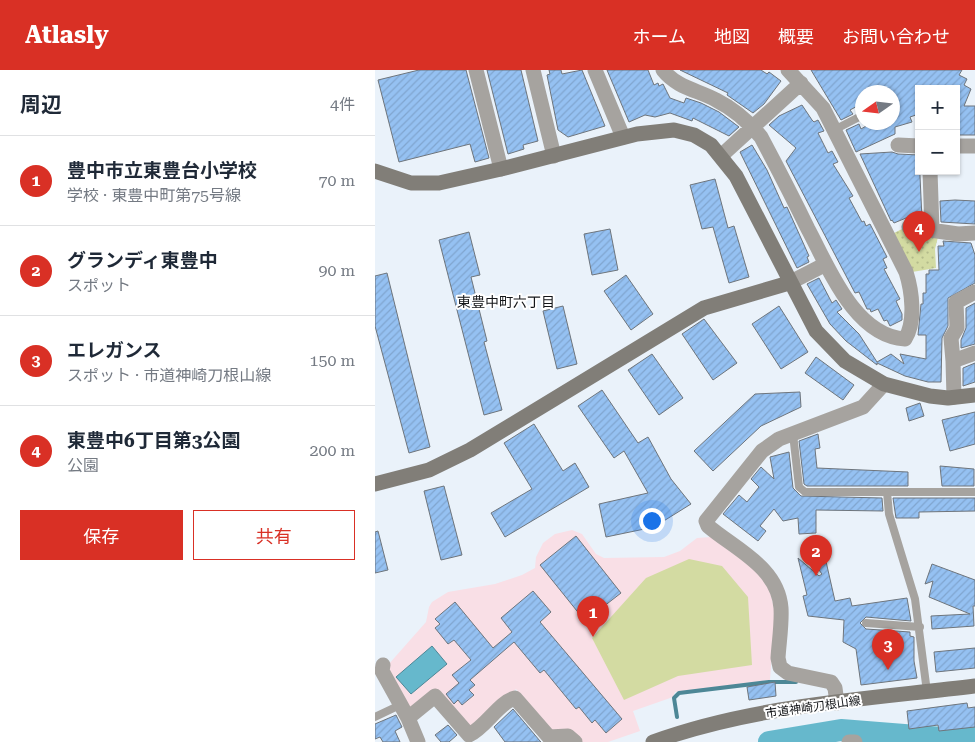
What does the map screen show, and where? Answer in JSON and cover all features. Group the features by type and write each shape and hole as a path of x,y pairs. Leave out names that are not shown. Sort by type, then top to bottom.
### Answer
{"street":[{"path":"476,70 501,170"},
{"path":"533,70 554,156"},
{"path":"595,70 623,137"},
{"path":"663,70 673,81 731,109 753,127 761,137 775,163 825,265 843,295 863,317 894,338 905,339 910,331 911,288 907,272 823,108 788,70"},
{"path":"722,155 801,83"},
{"path":"375,171 402,181 430,184 501,170 656,130 674,130 694,135 711,145 722,155 736,176 789,283 816,331 845,361 884,384 930,396 954,397 975,395"},
{"path":"898,145 915,146"},
{"path":"960,146 975,146"},
{"path":"930,175 932,230"},
{"path":"909,227 958,234 975,234"},
{"path":"375,484 429,470 470,450 704,308 789,283 825,265"},
{"path":"954,397 951,338 957,328 956,302 975,292"},
{"path":"953,361 975,353"},
{"path":"837,703 835,688 831,682 788,673 779,666 781,606 772,580 763,568 706,522 711,512 745,475 762,451 779,439 863,407 884,384"},
{"path":"383,666 382,671 408,718 418,742"},
{"name":"市道神崎刀根山線","path":"653,742 730,720 837,703 975,686"},
{"path":"408,718 435,696 469,735 489,720 509,700 515,698 549,738 568,736 575,742"},
{"path":"849,742 855,742"}],"lane":[{"path":"834,130 855,119"},
{"path":"793,434 799,487 805,492 975,492"},
{"path":"887,492 889,514 915,599 927,692"},
{"path":"866,624 919,627"},
{"path":"375,718 400,705"}],"shaded area":[{"path":"572,530 582,534 596,554 604,558 664,557 680,551 697,538 711,537 757,571 770,591 775,613 770,680 675,692 673,697 633,711 640,731 608,742 582,742 567,730 551,733 516,689 470,729 436,691 412,710 386,672 388,665 426,622 432,602 448,592 495,584 522,575 535,568 536,557 543,543 555,534"}],"green space":[{"path":"906,227 938,237 935,249 936,268 912,272 894,233"},
{"path":"689,559 722,566 748,597 752,665 678,676 624,700 592,638 646,578"}],"water":[{"path":"432,646 447,664 411,694 396,677"}],"building":[{"path":"419,70 466,70 489,158 475,162 470,144 399,162 378,80"},
{"path":"487,70 521,70 538,141 523,145 524,149 508,154"},
{"path":"549,70 561,70 562,74 582,70 605,126 568,137 558,130 547,75 550,74"},
{"path":"607,70 648,70 654,85 658,83 659,86 663,84 670,98 684,103 686,98 701,103 719,112 739,127 729,136 693,118 692,121 670,113 655,117 645,115 629,122"},
{"path":"680,70 761,70 767,74 769,72 781,81 764,104 753,113 727,95 728,93"},
{"path":"811,70 962,70 959,75 967,79 964,85 971,89 964,106 975,106 975,135 960,135 960,85 915,85 915,115 910,117 912,122 900,126 900,85 855,85 855,107 850,110 853,114 841,120"},
{"path":"802,105 814,122 818,120 824,131 818,133 828,153 832,151 838,162 833,164 853,196 849,198 862,222 864,221 866,226 870,224 887,257 883,259 887,268 884,269 900,299 896,301 902,314 902,320 890,326 887,320 884,321 878,309 871,312 870,309 867,309 859,292 855,293 786,161 796,148 769,125 779,116"},
{"path":"855,126 855,130 895,130 895,134 856,152 846,130"},
{"path":"752,145 767,170 784,208 787,207 809,256 807,257 809,262 797,268 740,152"},
{"path":"892,152 915,155 915,175 920,175 922,219 906,218 894,223 891,221 860,154"},
{"path":"715,179 728,228 734,226 749,277 729,283 713,227 702,229 690,185"},
{"path":"940,201 975,201 975,224 941,222"},
{"path":"610,229 618,270 592,275 584,234"},
{"path":"469,232 480,275 471,277 487,341 484,342 502,410 484,415 439,240"},
{"path":"943,241 971,243 975,255 975,283 948,298 948,326 942,338 941,382 928,382 905,376 877,363 877,365 846,341 830,324 807,284 819,278 832,303 836,300 842,309 837,312 859,334 877,362 891,354 904,364 900,354 926,359 926,335 918,335 921,304 923,304 923,293 926,293 926,274 929,274 929,270 939,270 938,246 944,246"},
{"path":"387,273 430,447 409,453 375,326 375,276"},
{"path":"626,275 653,314 631,330 604,291"},
{"path":"975,303 975,344 961,348 961,340 966,328 966,308"},
{"path":"563,306 577,364 557,369 543,311"},
{"path":"779,306 808,352 781,369 752,324"},
{"path":"704,319 737,363 713,380 682,334"},
{"path":"652,354 683,398 659,415 628,370"},
{"path":"816,357 854,385 843,400 805,373"},
{"path":"975,363 975,382 963,386 963,368"},
{"path":"602,390 638,443 648,437 671,479 691,504 654,527 606,537 599,504 648,493 624,451 614,458 578,406"},
{"path":"800,392 801,407 761,426 713,471 694,451 755,394"},
{"path":"920,403 924,416 909,421 906,408"},
{"path":"975,412 975,444 950,451 942,420"},
{"path":"534,424 563,471 575,463 589,487 505,537 491,513 532,489 504,443"},
{"path":"818,434 820,448 815,449 817,468 908,472 908,486 807,486 804,484 799,441"},
{"path":"789,452 793,488 801,496 882,498 883,511 816,510 816,533 799,534 798,518 783,521 774,509 760,526 766,531 758,541 723,514 739,495 747,502 759,487 751,479 761,467 774,479 770,457"},
{"path":"940,466 974,469 974,486 942,486"},
{"path":"444,486 462,555 441,560 424,491"},
{"path":"893,498 975,498 975,511 919,512 919,518 896,518"},
{"path":"378,531 388,570 375,573 375,532"},
{"path":"576,536 621,593 585,621 540,565"},
{"path":"825,557 835,601 850,598 852,606 907,598 911,621 866,617 860,623 866,629 910,632 910,636 914,637 914,661 917,678 861,685 856,649 843,642 844,620 808,616 803,596 807,595 798,558 819,576 822,574 812,561"},
{"path":"932,564 975,580 974,626 932,629 931,616 970,614 929,597 933,581 925,584"},
{"path":"533,591 551,612 540,622 622,719 606,733 595,720 592,723 579,707 576,709 544,670 540,673 514,642 470,680 475,685 469,690 474,695 462,705 458,700 454,704 446,694 459,683 452,675 471,660 454,640 448,644 435,628 440,624 435,619 455,602 493,648 512,632 501,618"},
{"path":"975,648 975,668 936,672 934,652"},
{"path":"775,682 776,696 749,700 747,687"},
{"path":"967,703 968,708 975,707 975,727 939,731 938,725 909,729 907,711"},
{"path":"513,709 541,742 505,742 494,727"},
{"path":"396,715 402,727 395,731 400,742 383,742 380,737 375,739 375,724"},
{"path":"448,725 457,735 449,742 441,742 435,735"}],"waterway":[{"path":"677,717 674,698 679,693 769,682 796,682"},
{"path":"769,742 841,730 942,738 975,736"}],"place":[{"name":"東豊中6丁目第3公園","path":"919,252"},
{"name":"グランディ東豊中","path":"816,576"},
{"name":"豊中市立東豊台小学校","path":"593,637"},
{"name":"エレガンス","path":"888,670"}],"district":[{"name":"東豊中町六丁目","path":"506,302"}]}
